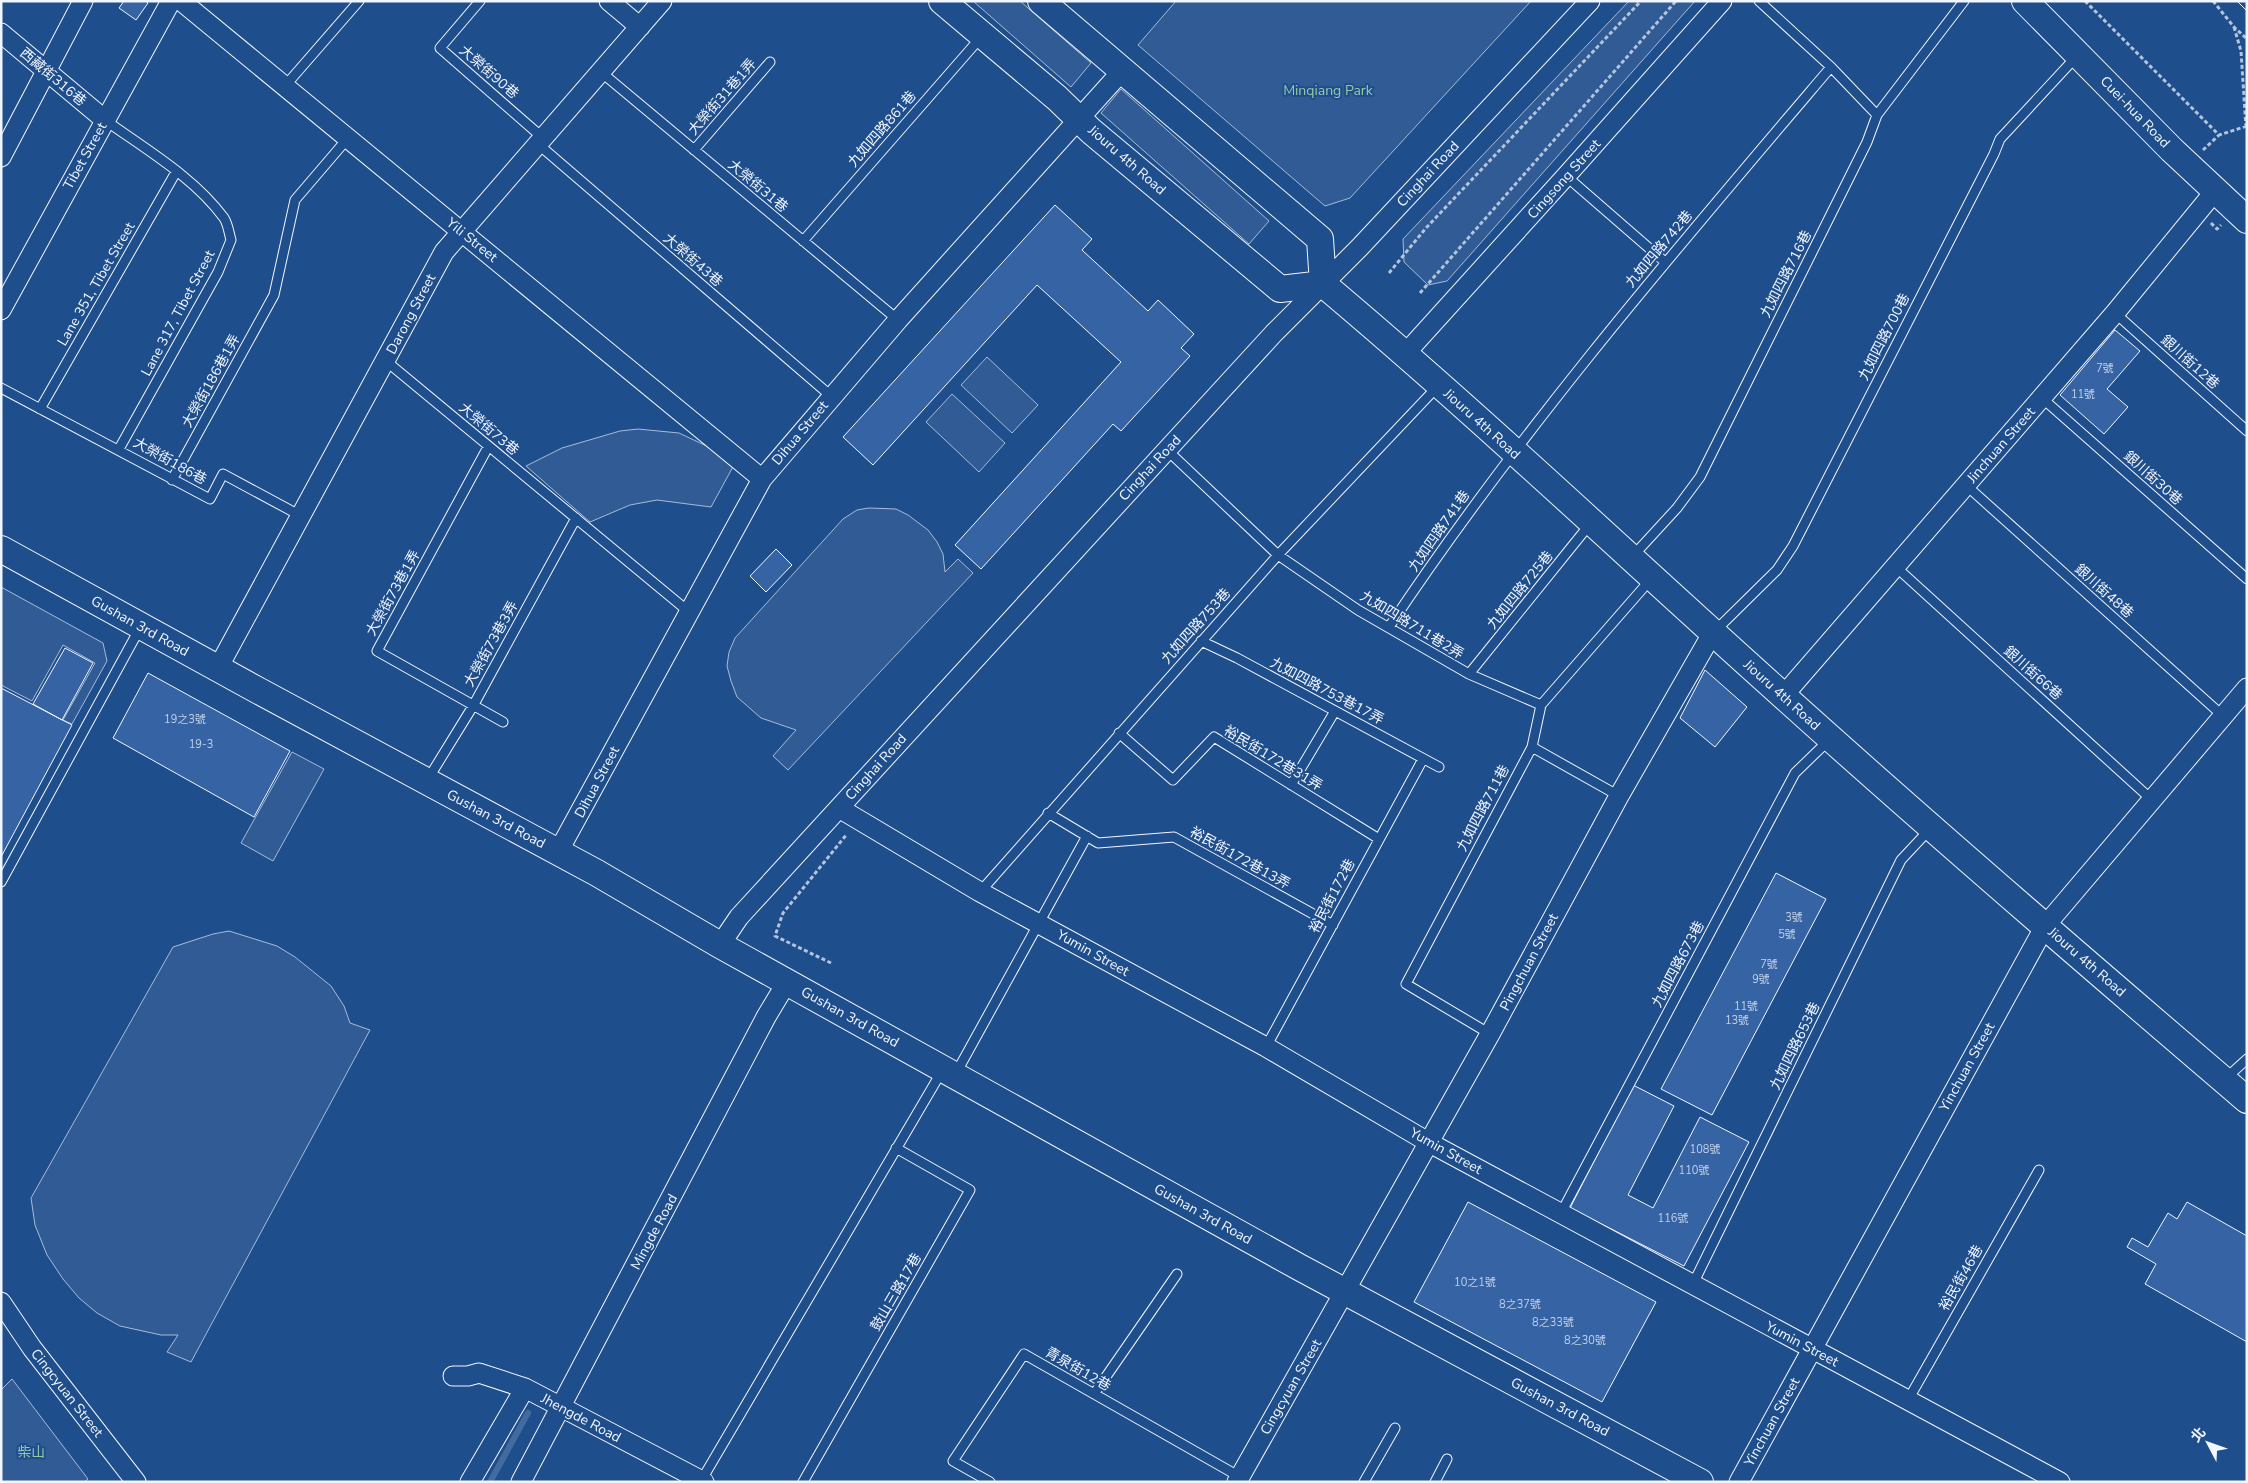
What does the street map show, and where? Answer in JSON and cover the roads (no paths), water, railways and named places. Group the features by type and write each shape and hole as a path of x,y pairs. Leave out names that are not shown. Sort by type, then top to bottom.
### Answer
{"street":[{"path":"1,157 83,1"},
{"name":"Tibet Street","path":"1,310 170,1"},
{"name":"Yili Street","path":"181,1 762,479"},
{"path":"609,1 640,27"},
{"name":"Darong Street","path":"218,668 444,252 662,1"},
{"name":"Jiouru 4th Road","path":"942,1 1280,289 1323,284 1405,354 1591,523 1632,557 1783,696 2247,1100"},
{"path":"1040,1 1320,239 1323,284"},
{"name":"Cinghai Road","path":"720,945 739,917 1281,325 1323,284 1590,1"},
{"name":"Cingsong Street","path":"1405,354 1722,1"},
{"name":"Cuei-hua Road","path":"2025,1 2172,150 2247,220"},
{"name":"西藏街316巷","path":"1,33 105,120"},
{"name":"Dihua Street","path":"558,852 762,479 831,396 898,320 1080,120 1122,71"},
{"name":"Jinchuan Street","path":"1783,696 2115,313 2215,191"},
{"name":"Gushan 3rd Road","path":"1,549 141,627 558,852 720,945 1345,1292 1700,1482"},
{"name":"Pingchuan Street","path":"1345,1292 1490,1034 1619,796 1713,632"},
{"name":"Yinchuan Street","path":"1739,1482 2045,926 2247,688"},
{"name":"Yumin Street","path":"839,808 980,892 1266,1047 1428,1142 1693,1284 1811,1350 2060,1482"},
{"name":"Mingde Road","path":"522,1482 763,1022 787,982"},
{"name":"Cingcyuan Street","path":"1238,1480 1345,1292"},
{"name":"Cingcyuan Street","path":"1,1302 32,1348 136,1482"},
{"name":"Jhengde Road","path":"453,1376 468,1376 479,1373 525,1388 702,1481"},
{"path":"470,1482 525,1388"}],"lane":[{"path":"285,86 359,1"},
{"name":"大榮街90巷","path":"480,1 440,48 540,141"},
{"path":"1759,1 1831,67 1877,115"},
{"name":"九如四路716巷","path":"1632,557 1677,508 1700,477 1867,142 1877,115 1964,1"},
{"name":"九如四路861巷","path":"803,241 982,35"},
{"name":"九如四路700巷","path":"1713,632 1777,570 1793,546 2000,139 2079,54"},
{"name":"大榮街31巷1弄","path":"694,150 770,62"},
{"name":"九如四路742巷","path":"1513,452 1665,262 1831,67"},
{"name":"大榮街31巷","path":"601,72 898,320"},
{"name":"Lane 317, Tibet Street","path":"105,120 176,172 204,196 225,220 232,240 218,272 119,449"},
{"name":"大榮街186巷1弄","path":"172,480 274,295 295,200 348,138"},
{"name":"大榮街43巷","path":"540,141 831,396"},
{"name":"Lane 351, Tibet Street","path":"40,409 176,172"},
{"path":"1566,176 1665,262"},
{"name":"銀川街12巷","path":"2115,313 2247,430"},
{"name":"大榮街73巷","path":"386,361 689,612"},
{"name":"九如四路753巷","path":"980,892 1118,733 1278,554 1439,385"},
{"path":"1,388 119,449"},
{"name":"銀川街30巷","path":"2042,398 2247,579"},
{"name":"大榮街73巷1弄","path":"488,447 377,651 503,722"},
{"name":"大榮街186巷","path":"119,449 172,480 210,499 223,474 301,516"},
{"name":"九如四路711巷2弄","path":"1167,450 1278,554 1358,610 1470,674 1541,705"},
{"name":"九如四路741巷","path":"1389,628 1439,552 1513,452"},
{"name":"銀川街48巷","path":"1967,486 2223,716"},
{"name":"大榮街73巷3弄","path":"426,781 473,706 576,518"},
{"name":"九如四路725巷","path":"1470,674 1591,523"},
{"name":"銀川街66巷","path":"1896,567 2152,800"},
{"name":"九如四路711巷","path":"1490,1034 1406,984 1532,747 1541,705 1653,577"},
{"path":"1,882 141,627"},
{"name":"九如四路753巷17弄","path":"1201,641 1237,658 1439,767"},
{"path":"1291,784 1335,711"},
{"name":"裕民街172巷31弄","path":"1118,733 1173,780 1214,737 1379,839"},
{"name":"九如四路673巷","path":"1560,1213 1795,773 1831,738"},
{"path":"1532,747 1619,796"},
{"name":"裕民街172巷","path":"1266,1047 1423,758"},
{"name":"裕民街172巷13弄","path":"1048,813 1098,843 1174,838 1333,925"},
{"name":"九如四路653巷","path":"1693,1284 1902,860 1932,827"},
{"path":"702,1481 896,1148 949,1072 1038,923 1087,836"},
{"path":"2224,1080 2247,1060"},
{"name":"鼓山三路17巷","path":"803,1482 970,1190 896,1148"},
{"name":"裕民街46巷","path":"1908,1400 2039,1170"},
{"path":"1094,1394 1177,1274"},
{"name":"青泉街12巷","path":"990,1482 953,1461 1024,1354 1238,1480"},
{"path":"1364,1482 1395,1428"},
{"path":"1435,1482 1447,1458"}],"waterway":[{"path":"490,1482 528,1413"}],"tram line":[{"path":"2237,1 2247,11"}],"park label":[{"name":"Minqiang Park","path":"1328,90"},
{"name":"柴山","path":"31,1452"}]}
